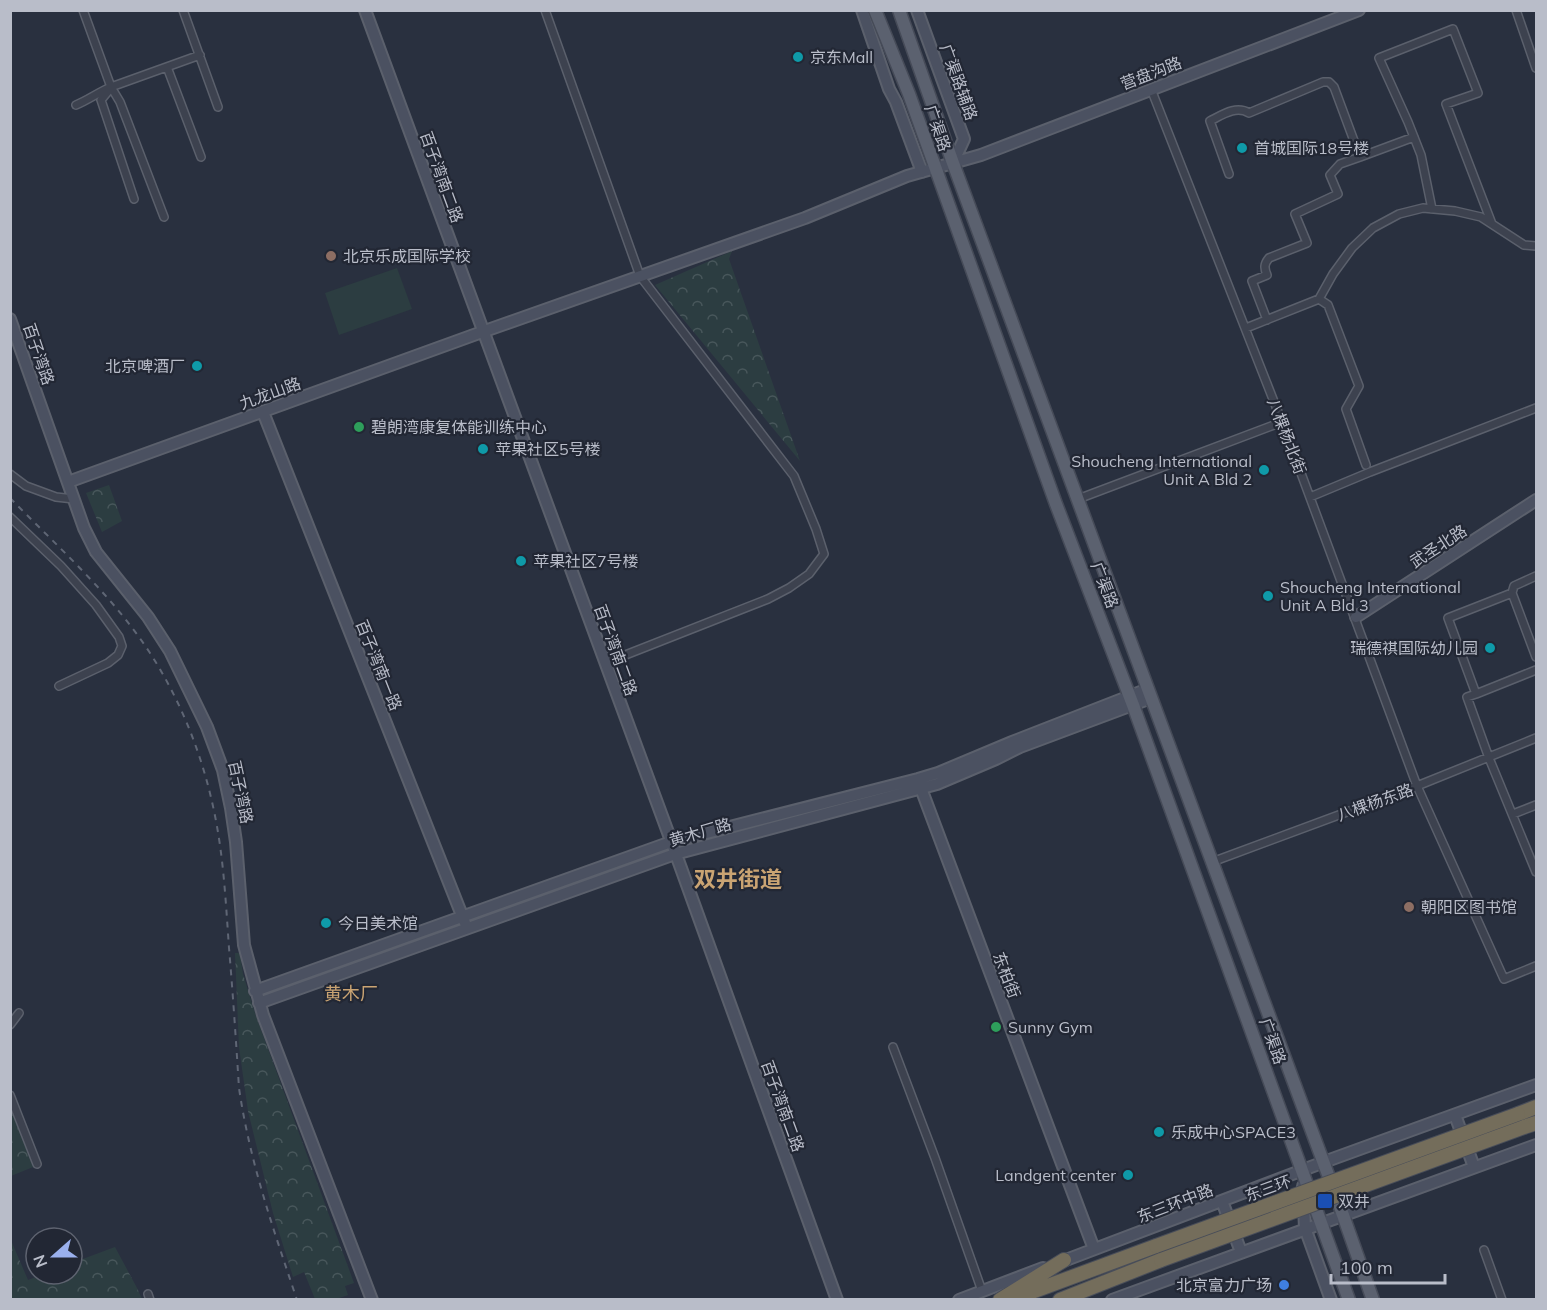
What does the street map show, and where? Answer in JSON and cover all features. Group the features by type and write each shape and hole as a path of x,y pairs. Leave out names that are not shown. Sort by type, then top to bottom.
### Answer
{"highway":[{"name":"东三环","path":"1060,1299 1158,1253 1536,1107"},
{"name":"东三环","path":"1010,1299 1158,1253 1530,1125"},
{"path":"1000,1299 1064,1260"}],"main road":[{"name":"广渠路","path":"875,10 909,94 1053,495 1131,700 1349,1299"},
{"name":"广渠路","path":"899,10 1373,1299"}],"street":[{"path":"83,10 111,87 120,102 164,217"},
{"path":"183,10 218,107"},
{"name":"百子湾南二路","path":"365,10 837,1299"},
{"path":"545,10 640,276 794,476 824,554 809,574 768,599 605,663"},
{"path":"862,10 889,89 922,172"},
{"name":"广渠路辅路","path":"916,10 964,139 954,163"},
{"name":"营盘沟路","path":"640,276 805,218 907,176 981,155 1359,10"},
{"path":"1516,10 1536,68"},
{"path":"1431,205 1421,155 1379,58 1453,29 1478,93 1446,104 1492,224"},
{"path":"76,105 111,87 200,55"},
{"path":"167,67 201,157"},
{"path":"1228,174 1209,121 1236,109 1249,113 1323,82 1329,82 1334,87 1360,157"},
{"path":"111,87 101,100 134,199"},
{"name":"八棵杨北街","path":"1152,89 1282,422 1417,786 1504,979 1536,966"},
{"path":"1267,320 1252,281 1267,275 1264,269 1269,258 1307,243 1295,214 1338,194 1330,175 1340,164 1414,137"},
{"path":"1419,174 1431,205"},
{"path":"1246,328 1320,299 1352,248 1373,228 1399,214 1431,205 1481,218 1524,245 1536,246"},
{"name":"九龙山路","path":"68,482 640,276"},
{"path":"1320,299 1328,305 1359,386 1346,410 1366,465"},
{"name":"百子湾路","path":"10,319 84,528 96,552 148,617 170,651 207,727 223,770 236,842 244,945 255,991 372,1299"},
{"path":"1310,497 1536,408"},
{"name":"百子湾南一路","path":"263,412 467,928"},
{"path":"1078,499 1282,422"},
{"path":"10,474 26,486 56,497 74,499"},
{"name":"武圣北路","path":"1356,618 1536,500"},
{"path":"10,517 75,582 120,637 122,646 118,655 108,663 59,686"},
{"path":"1536,576 1514,586 1512,593 1536,657"},
{"path":"1476,694 1449,618 1512,593"},
{"path":"1536,670 1467,697 1489,758 1536,872"},
{"name":"黄木厂路","path":"259,1003 675,854 919,784 1012,742 1150,694"},
{"name":"八棵杨东路","path":"1212,862 1417,786 1536,738"},
{"name":"黄木厂路","path":"255,991 671,842 919,784"},
{"name":"东柏街","path":"919,784 1094,1249"},
{"path":"1513,814 1536,805"},
{"path":"10,1025 19,1013"},
{"path":"893,1047 982,1291"},
{"name":"东三环中路","path":"959,1299 1536,1085"},
{"path":"10,1095 37,1164"},
{"path":"1455,1115 1474,1167"},
{"path":"1112,1299 1536,1145"},
{"path":"1303,1170 1305,1228 1331,1299"},
{"path":"1222,1201 1241,1252"},
{"path":"1484,1250 1502,1299"}],"green space":[{"path":"732,251 729,259 800,461 655,285"},
{"path":"397,268 412,309 339,335 325,293"},
{"path":"109,485 122,521 102,532 86,493"},
{"path":"235,953 240,953 243,974 256,1016 354,1283 345,1286 348,1295 336,1299 315,1299 304,1272 293,1277 273,1213 248,1111 239,1047"},
{"path":"11,1109 33,1167 10,1176"},
{"path":"10,1238 24,1271 24,1286 84,1286 84,1259 115,1247 142,1299 11,1299"}],"railway":[{"path":"10,498 84,572 135,632 173,692 199,755 216,821 221,853 239,1088 244,1116 263,1195 297,1300"}],"place":[{"name":"京东Mall","path":"798,57"},
{"name":"首城国际18号楼","path":"1242,148"},
{"name":"北京乐成国际学校","path":"331,256"},
{"name":"北京啤酒厂","path":"197,366"},
{"name":"碧朗湾康复体能训练中心","path":"359,427"},
{"name":"苹果社区5号楼","path":"483,449"},
{"name":"Shoucheng International Unit A Bld 2","path":"1264,470"},
{"name":"苹果社区7号楼","path":"521,561"},
{"name":"Shoucheng International Unit A Bld 3","path":"1268,596"},
{"name":"瑞德祺国际幼儿园","path":"1490,648"},
{"name":"朝阳区图书馆","path":"1409,907"},
{"name":"今日美术馆","path":"326,923"},
{"name":"Sunny Gym","path":"996,1027"},
{"name":"乐成中心SPACE3","path":"1159,1132"},
{"name":"Landgent center","path":"1128,1175"},
{"name":"双井","path":"1325,1201"},
{"name":"北京富力广场","path":"1284,1285"}],"district":[{"name":"双井街道","path":"738,879"},
{"name":"黄木厂","path":"351,994"}]}
